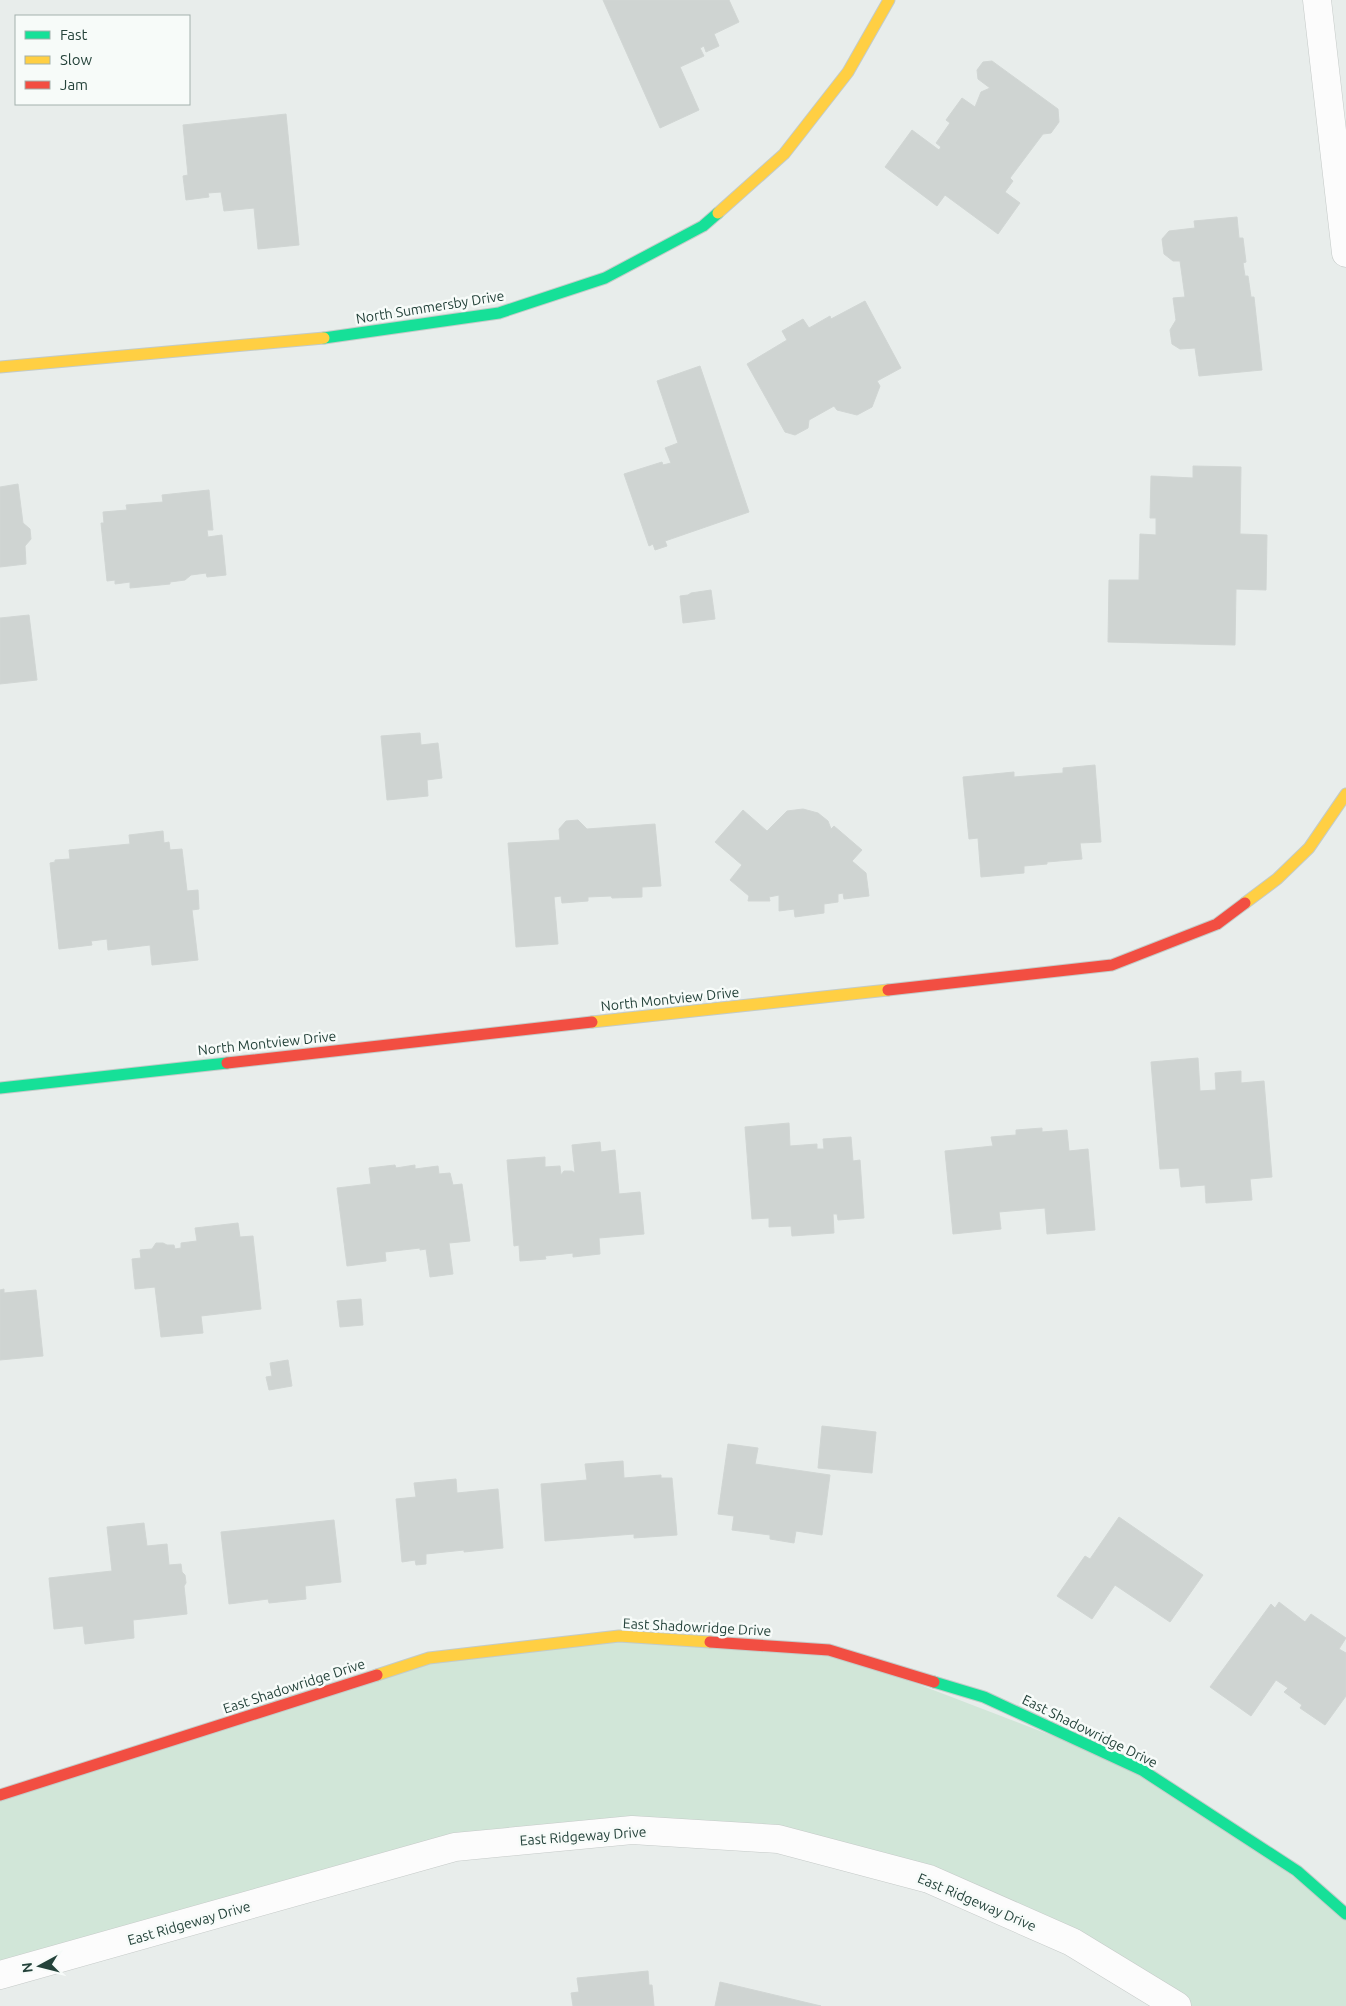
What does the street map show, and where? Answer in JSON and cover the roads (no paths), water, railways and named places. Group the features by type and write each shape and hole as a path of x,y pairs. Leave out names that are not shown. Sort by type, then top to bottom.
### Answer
{"street":[{"name":"North Summersby Drive","path":"0,367 342,336 421,325 499,313 605,278 703,226 784,154 848,72 888,0"},
{"path":"1317,0 1346,253"},
{"name":"North Montview Drive","path":"0,1088 1112,965 1216,924 1277,879 1309,848 1346,794"},
{"name":"East Shadowridge Drive","path":"0,1796 429,1658 619,1636 829,1650 984,1698 1142,1770 1297,1871 1346,1914"},
{"name":"East Ridgeway Drive","path":"0,1976 455,1847 632,1830 778,1839 928,1878 1072,1942 1176,2006"}]}
